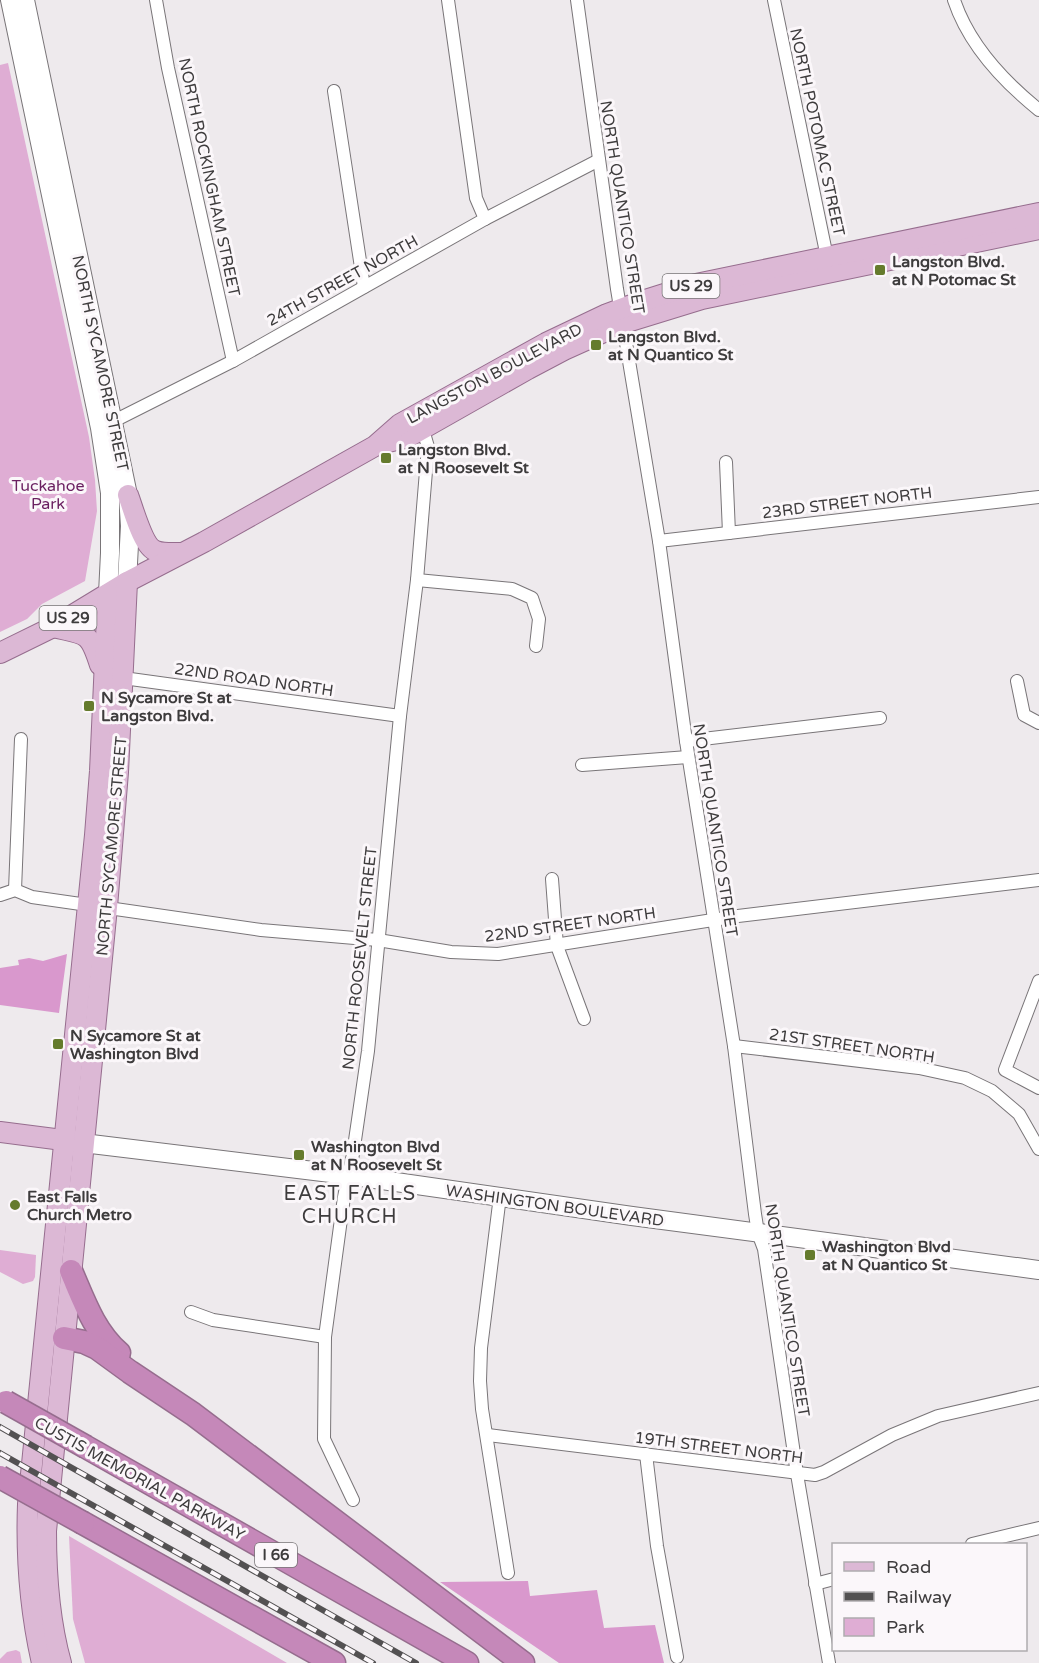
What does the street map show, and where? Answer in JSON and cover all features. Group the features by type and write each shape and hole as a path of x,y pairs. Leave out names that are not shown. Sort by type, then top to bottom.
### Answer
{"highway":[{"path":"71,1271 89,1312 104,1337 167,1397"},
{"path":"55,1335 84,1342 97,1348 193,1414 523,1663"},
{"name":"CUSTIS MEMORIAL PARKWAY","path":"3,1400 467,1663"},
{"path":"0,1477 334,1663"}],"main road":[{"name":"NORTH SYCAMORE STREET","path":"10,0 107,424 128,495 130,526 128,582 100,771 98,906 55,1335 46,1531 49,1604 61,1663"},
{"name":"NORTH SYCAMORE STREET","path":"25,0 107,424 110,493 108,594 113,677"},
{"name":"LANGSTON BOULEVARD","path":"828,264 1039,213"},
{"name":"LANGSTON BOULEVARD","path":"0,653 53,627 128,582 375,446 400,424 420,421 572,329 623,316 696,284 1039,229"},
{"path":"128,495 150,548 158,552 181,553"},
{"path":"53,627 90,638 113,677"},
{"name":"WASHINGTON BOULEVARD","path":"0,1132 347,1175 632,1216 1039,1270"},
{"name":"NORTH SYCAMORE STREET","path":"42,1663 31,1609 27,1554 28,1504 55,1335 71,1271 74,1142"}],"street":[{"name":"NORTH ROCKINGHAM STREET","path":"156,0 171,79 233,361"},
{"path":"448,0 476,198 485,219"},
{"name":"NORTH QUANTICO STREET","path":"577,0 617,289 659,541 712,921 734,1046 758,1233 764,1249 796,1474 829,1663"},
{"name":"NORTH POTOMAC STREET","path":"774,0 828,264"},
{"path":"954,0 965,26 983,54 1016,90 1039,110"},
{"path":"334,91 364,287"},
{"name":"24TH STREET NORTH","path":"107,424 233,361 485,219 599,160"},
{"name":"NORTH ROOSEVELT STREET","path":"353,1500 324,1439 325,1337 347,1175 353,1154 368,1051 400,716 417,580 428,447 420,421"},
{"path":"726,462 729,533"},
{"name":"23RD STREET NORTH","path":"659,541 1039,497"},
{"path":"417,580 512,589 532,598 539,619 536,646"},
{"name":"22ND ROAD NORTH","path":"113,677 400,716"},
{"path":"1017,681 1024,715 1039,723"},
{"path":"686,741 880,718"},
{"path":"0,895 15,890 21,738"},
{"path":"582,765 688,757"},
{"path":"552,879 557,946 584,1019"},
{"name":"22ND STREET NORTH","path":"15,890 32,897 261,930 378,940 451,952 498,954 849,902 1039,880"},
{"path":"1039,981 1005,1070 1039,1088"},
{"name":"21ST STREET NORTH","path":"734,1046 919,1068 965,1078 993,1091 1019,1114 1039,1149"},
{"path":"500,1196 481,1355 480,1390 508,1573"},
{"path":"190,1312 213,1320 325,1337"},
{"name":"19TH STREET NORTH","path":"488,1435 815,1475 892,1435 938,1416 1039,1393"},
{"path":"646,1454 657,1546 677,1657"},
{"path":"980,1543 1039,1528"},
{"path":"815,1584 832,1580"}],"green space":[{"name":"Tuckahoe Park","path":"8,63 89,437 97,511 85,581 42,604 27,619 0,632 0,65"},
{"path":"0,1250 36,1255 33,1281 23,1284 0,1272"},
{"path":"69,1536 287,1663 85,1663 73,1619"},
{"path":"16,1650 20,1652 22,1663 0,1663 0,1659 7,1652"}],"shaded area":[{"path":"67,954 59,1013 0,1005 0,968 19,965 18,960 29,958 43,961"},
{"path":"528,1581 530,1596 597,1590 604,1628 655,1625 664,1663 559,1663 440,1582"}],"railway":[{"path":"0,1427 416,1663"},
{"path":"0,1453 373,1663"}],"place":[{"name":"Langston Blvd. at N Potomac St","path":"880,270"},
{"name":"Langston Blvd. at N Quantico St","path":"596,345"},
{"name":"Langston Blvd. at N Roosevelt St","path":"386,458"},
{"name":"N Sycamore St at Langston Blvd.","path":"89,706"},
{"name":"N Sycamore St at Washington Blvd","path":"58,1044"},
{"name":"Washington Blvd at N Roosevelt St","path":"299,1155"},
{"name":"East Falls Church Metro","path":"15,1205"},
{"name":"Washington Blvd at N Quantico St","path":"810,1255"}],"district":[{"name":"EAST FALLS CHURCH","path":"350,1204"}]}
